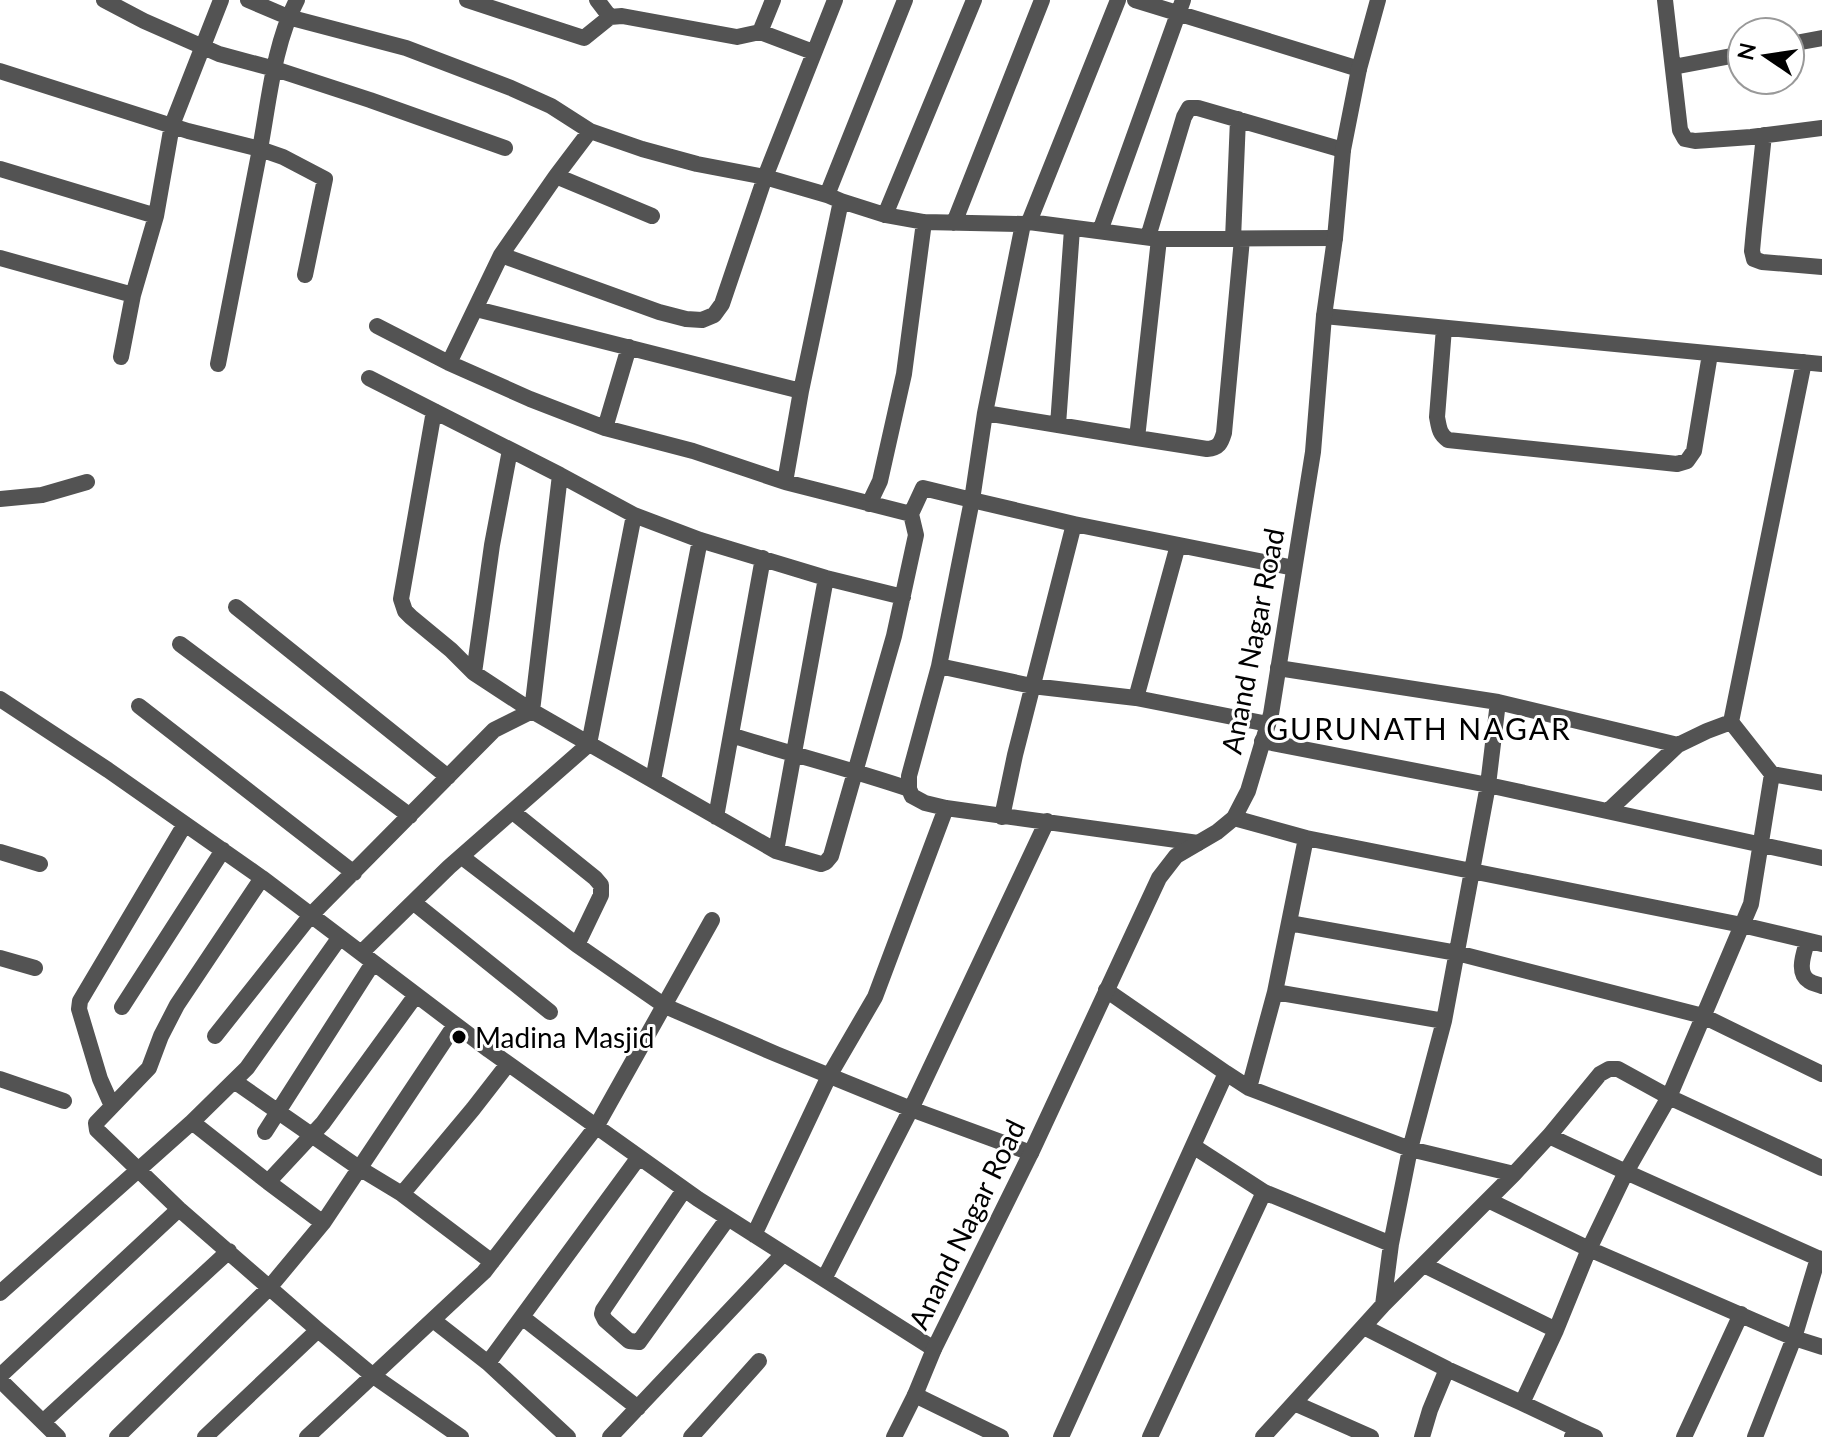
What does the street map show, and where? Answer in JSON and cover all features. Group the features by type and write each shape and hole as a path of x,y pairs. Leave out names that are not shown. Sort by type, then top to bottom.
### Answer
{"street":[{"path":"104,0 219,54 370,100 505,148"},
{"path":"121,357 133,295 156,216 172,125 221,0"},
{"path":"248,0 288,17 406,48 511,88 551,106 590,131 642,149 697,164 765,177 885,215 924,222 1026,223 1154,238 1335,238"},
{"path":"218,364 275,69 288,17 297,0"},
{"path":"467,0 584,38 610,17 622,16 737,37 760,32 813,52"},
{"path":"597,0 610,17"},
{"path":"760,32 773,0"},
{"path":"501,255 659,312 702,320 714,315 722,304 765,177 835,0"},
{"path":"785,482 834,198 905,0"},
{"path":"885,215 974,0"},
{"path":"954,223 1042,0"},
{"path":"1118,0 1026,223 985,413 972,500 939,666 909,776 909,789 912,796 925,803 946,808 1198,843"},
{"path":"1135,0 1180,7 1359,69"},
{"name":"Anand Nagar Road","path":"894,1437 1159,878 1176,856 1234,818 1248,791 1268,724 1313,452 1324,316 1343,150 1359,69 1378,0"},
{"path":"1665,0 1680,130 1685,139 1695,141 1822,128"},
{"path":"1100,231 1180,7"},
{"path":"1673,67 1726,57"},
{"path":"0,71 260,149 325,179 305,275"},
{"path":"1137,438 1154,238 1186,112 1189,108 1198,108 1343,150"},
{"path":"985,413 1207,449 1220,444 1224,433 1238,239 1238,119"},
{"path":"449,363 501,255 590,131"},
{"path":"1764,135 1754,259 1822,267"},
{"path":"0,169 156,216"},
{"path":"556,176 652,216"},
{"path":"869,504 880,481 904,374 924,222"},
{"path":"1058,425 1072,229"},
{"path":"0,258 133,295"},
{"path":"476,309 801,391"},
{"path":"1324,316 1822,364"},
{"path":"377,326 449,363 605,428 693,451 785,482 911,514"},
{"path":"1444,328 1437,417 1439,429 1448,440 1677,464 1687,461 1694,451 1710,354"},
{"path":"605,428 629,347"},
{"path":"1804,362 1731,722 1772,774 1822,783"},
{"path":"369,378 634,515 700,540 826,578 903,597"},
{"path":"434,411 401,599 405,611 474,673 532,711 776,851 821,864 831,856 894,636 916,535 911,514 923,488 1074,524 1294,568"},
{"path":"474,673 492,545 510,450"},
{"path":"532,711 560,475"},
{"path":"0,499 42,495 87,482"},
{"path":"265,1132 367,958 413,902 589,744 634,515"},
{"path":"1002,817 1074,524"},
{"path":"653,780 700,540"},
{"path":"1136,698 1178,545"},
{"path":"716,817 763,558"},
{"path":"776,851 826,578"},
{"path":"236,607 448,777"},
{"path":"180,644 410,816"},
{"path":"939,666 1032,686 1136,698 1268,724"},
{"path":"1278,668 1498,702 1678,745"},
{"path":"0,699 223,850 455,1025 684,1190 934,1349"},
{"path":"1383,1305 1391,1244 1410,1149 1444,1021 1457,953 1488,785 1498,702"},
{"path":"139,706 354,873"},
{"path":"215,1036 311,915 494,730 532,711"},
{"path":"1608,811 1678,745 1731,722"},
{"path":"731,735 909,789"},
{"path":"1262,741 1488,785 1822,858"},
{"path":"1522,1403 1589,1249 1626,1172 1669,1097 1751,904 1772,774"},
{"path":"754,1235 829,1076 875,997 946,808"},
{"path":"513,812 601,885 601,895 577,945"},
{"path":"1234,818 1306,838 1742,925 1815,943 1802,960 1804,977 1822,986"},
{"path":"824,1279 911,1109 1047,821"},
{"path":"112,1106 100,1079 79,1009 80,1001 185,824"},
{"path":"1249,1088 1275,992 1306,838"},
{"path":"122,1007 223,850"},
{"path":"0,852 40,864"},
{"path":"462,857 577,945 665,1006 911,1109 1031,1153"},
{"path":"262,878 172,1013 149,1068 95,1126 179,1209 318,1330 372,1375 461,1437"},
{"path":"413,902 550,1012"},
{"path":"311,1436 492,1262 596,1127 712,920"},
{"path":"1289,923 1457,953 1703,1016 1822,1074"},
{"path":"0,1293 192,1122 247,1068 340,937"},
{"path":"0,958 35,968"},
{"path":"1106,990 1249,1088 1410,1149 1514,1174"},
{"path":"1275,992 1444,1021"},
{"path":"268,1182 323,1123 416,995"},
{"path":"117,1437 269,1288 323,1223 455,1025"},
{"path":"402,1194 508,1064"},
{"path":"1263,1437 1383,1305 1514,1174 1600,1074 1609,1069 1618,1069 1669,1097 1822,1168"},
{"path":"1061,1437 1226,1073"},
{"path":"0,1079 64,1101"},
{"path":"234,1081 359,1168 402,1194 492,1262"},
{"path":"192,1122 323,1223"},
{"path":"1549,1136 1820,1259 1794,1338 1755,1437"},
{"path":"1193,1146 1264,1192 1391,1244"},
{"path":"488,1363 639,1157"},
{"path":"684,1190 603,1310 605,1320 629,1341 639,1342 728,1218"},
{"path":"1150,1437 1264,1192"},
{"path":"1488,1200 1589,1249 1794,1338 1822,1347"},
{"path":"58,1437 0,1378 179,1209"},
{"path":"43,1422 229,1251"},
{"path":"610,1437 783,1254"},
{"path":"1424,1265 1556,1330"},
{"path":"1684,1437 1741,1314"},
{"path":"522,1317 638,1408"},
{"path":"433,1320 488,1363 568,1437"},
{"path":"1364,1327 1522,1403 1575,1433 1595,1437"},
{"path":"205,1437 318,1330"},
{"path":"691,1437 759,1361"},
{"path":"1422,1437 1447,1369"},
{"path":"915,1395 1001,1437"},
{"path":"1294,1403 1371,1437"}],"place":[{"name":"Madina Masjid","path":"459,1037"}],"district":[{"name":"GURUNATH NAGAR","path":"1419,728"}]}
